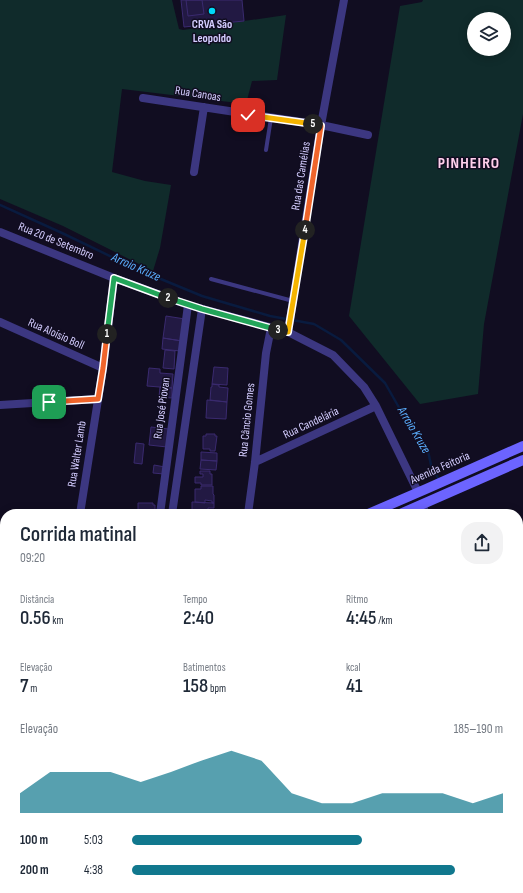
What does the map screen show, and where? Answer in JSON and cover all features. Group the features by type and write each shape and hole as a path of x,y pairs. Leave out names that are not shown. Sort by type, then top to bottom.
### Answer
{"main road":[{"name":"Avenida Feitoria","path":"380,509 523,446"},
{"path":"412,509 523,460"},
{"path":"422,491 426,503"}],"street":[{"name":"Rua das Camélias","path":"288,332 321,126 344,0"},
{"name":"Rua Canoas","path":"143,98 321,126 368,135"},
{"path":"194,172 204,107"},
{"name":"Rua 20 de Setembro","path":"0,232 114,278 188,305 288,332 333,355 364,387 376,406 422,491"},
{"name":"Rua Walter Lamb","path":"81,509 103,368 114,278"},
{"name":"Rua José Piovan","path":"161,509 188,305"},
{"name":"Rua José Piovan","path":"173,509 202,309"},
{"name":"Rua Aloísio Boll","path":"0,322 103,368"},
{"name":"Rua Câncio Gomes","path":"249,509 266,353 271,328"},
{"path":"0,405 98,399"},
{"name":"Rua Candelária","path":"255,462 376,406"},
{"path":"426,503 426,509"}],"lane":[{"path":"266,150 271,118"},
{"path":"211,279 294,301"}],"green space":[{"path":"0,0 172,0 179,29 183,30 286,15 277,80 252,81 246,104 122,89 112,172 145,181 171,185 160,248 153,271 63,226 0,199"},
{"path":"423,0 523,0 523,114 484,324 478,394 420,404 349,316 400,6 422,2"}],"building":[{"name":"CRVA São Leopoldo","path":"181,0 242,0 244,21 184,27"},
{"path":"186,0 202,0 204,14 188,16"},
{"path":"166,316 185,319 182,341 163,338"},
{"path":"163,338 182,341 180,351 162,349"},
{"path":"165,350 175,351 174,369 163,368"},
{"path":"214,367 228,368 227,385 212,384"},
{"path":"149,368 160,369 160,373 173,374 172,388 147,386"},
{"path":"212,384 219,385 219,387 228,388 227,402 210,400"},
{"path":"160,387 172,388 172,398 159,397"},
{"path":"207,400 227,402 226,419 206,418"},
{"path":"151,427 169,429 167,447 149,445"},
{"path":"206,434 215,434 215,436 217,436 215,451 203,449 203,436 206,436"},
{"path":"136,443 144,444 142,464 134,463"},
{"path":"201,452 217,453 217,461 201,460"},
{"path":"201,460 217,461 216,470 200,469"},
{"path":"154,465 165,467 164,474 153,473"},
{"path":"200,471 210,471 210,474 212,474 212,485 201,485 201,483 195,483 195,477 203,477 203,474 200,474"},
{"path":"201,486 213,486 214,503 212,503 212,501 205,500 205,503 195,502 195,489 201,489"},
{"path":"192,502 214,503 214,508 192,509"},
{"path":"138,503 153,503 153,505 155,505 155,509 138,509"}],"waterway":[{"name":"Arroio Kruze","path":"0,205 139,270 202,296 270,316 314,324 341,340 385,383 405,418 428,451 431,465 438,478"}],"place":[{"name":"CRVA São Leopoldo","path":"212,11"}],"district":[{"name":"PINHEIRO","path":"469,163"}],"route":[{"path":"49,402 98,399 114,278 188,305 288,332 321,126 248,115"}]}
